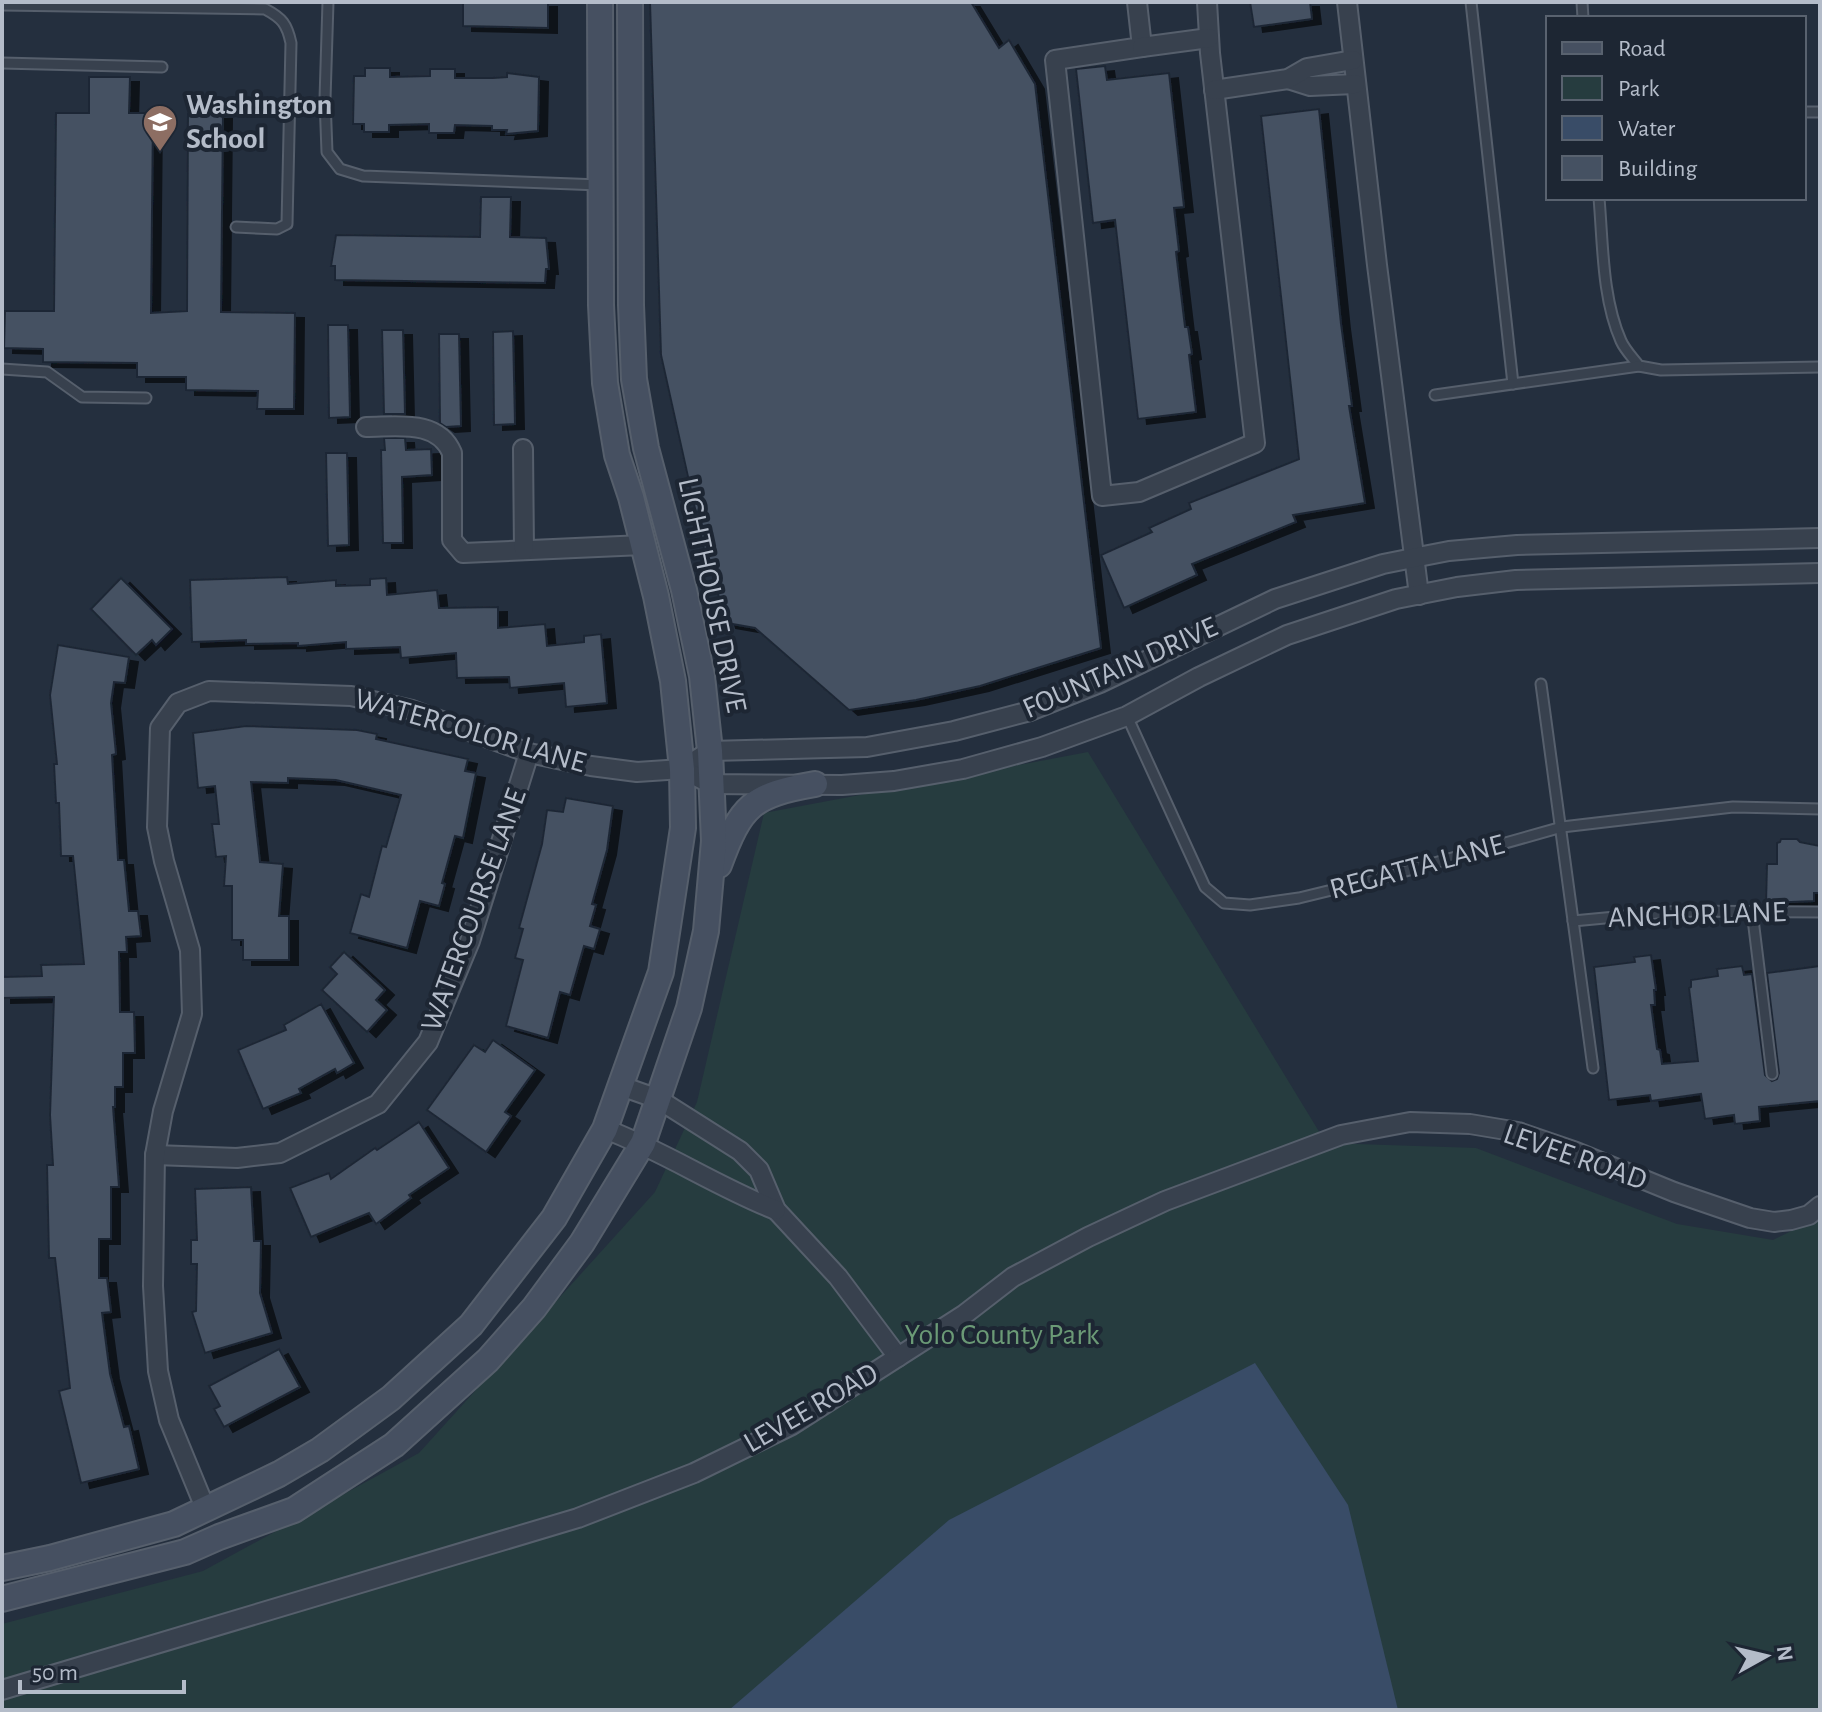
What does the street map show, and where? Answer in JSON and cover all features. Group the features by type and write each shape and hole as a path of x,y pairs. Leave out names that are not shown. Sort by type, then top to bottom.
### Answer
{"street":[{"name":"LIGHTHOUSE DRIVE","path":"2,1568 137,1536 174,1524 279,1474 320,1450 391,1398 471,1325 554,1218 605,1129 661,972 683,828 682,769 673,681 643,545 617,455 605,383 600,185 600,2"},
{"name":"LIGHTHOUSE DRIVE","path":"2,1599 185,1552 294,1510 394,1445 488,1360 534,1308 582,1243 643,1143 689,1008 706,931 714,841 710,751 702,676 659,489 646,448 634,379 630,245 630,2"},
{"path":"1137,2 1142,47"},
{"path":"1207,2 1214,90 1255,443 1139,492 1102,496 1055,60 1209,38"},
{"path":"1347,2 1419,595"},
{"path":"1214,90 1288,79 1307,68 1353,60"},
{"path":"1288,79 1310,86 1355,84"},
{"path":"366,427 426,428 447,440 452,453 452,540 463,553 643,545"},
{"path":"523,449 524,550"},
{"name":"FOUNTAIN DRIVE","path":"710,751 867,747 954,731 1030,711 1100,683 1275,599 1383,564 1449,551 1517,545 1820,538"},
{"name":"FOUNTAIN DRIVE","path":"682,769 711,784 894,781 963,769 1042,747 1127,716 1287,635 1396,599 1516,580 1820,573"},
{"name":"WATERCOLOR LANE","path":"206,1510 169,1420 158,1371 153,1286 155,1155 163,1111 192,1014 190,950 157,827 160,728 178,703 209,691 351,696 412,710 529,753 637,772 682,769"},
{"path":"682,769 710,751"},
{"name":"WATERCOURSE LANE","path":"155,1155 237,1158 280,1153 378,1104 428,1042 470,941 529,753"},
{"path":"710,889 732,829 750,807 776,791 815,784"},
{"path":"621,1086 658,1099 740,1151 759,1170 776,1210 838,1277 898,1357"},
{"name":"LEVEE ROAD","path":"2,1690 578,1518 694,1473 792,1425 965,1314 1013,1277 1088,1237 1165,1201 1341,1135 1410,1122 1470,1124 1518,1132 1750,1218 1774,1222 1791,1220 1809,1215 1820,1206"},
{"path":"605,1129 643,1143 740,1196 776,1210"}],"lane":[{"path":"328,2 327,152 340,169 363,176 600,185"},
{"path":"1471,2 1513,384"},
{"path":"2,5 265,9 278,16 287,25 291,43 287,224 277,229 236,227"},
{"path":"2,63 162,67"},
{"path":"1599,200 1613,317 1622,343 1639,366"},
{"path":"1435,395 1639,366 1661,370 1820,367"},
{"path":"2,369 47,372 82,397 146,398"},
{"name":"ANCHOR LANE","path":"1541,684 1593,1068"},
{"name":"REGATTA LANE","path":"1127,716 1205,887 1224,903 1250,905 1299,898 1562,827 1733,807 1820,809"},
{"name":"ANCHOR LANE","path":"1573,921 1679,911 1820,912"},
{"path":"1752,911 1772,1074"}],"green space":[{"name":"Yolo County Park","path":"1088,752 1326,1143 1476,1148 1677,1224 1773,1240 1820,1217 1820,1710 2,1710 2,1624 203,1571 419,1453 655,1192 697,1102 764,813"}],"water":[{"path":"1255,1363 1348,1505 1398,1710 729,1710 949,1520"}],"building":[{"path":"463,2 548,2 548,28 463,26"},
{"path":"650,2 971,2 999,48 1009,40 1035,84 1101,648 980,686 849,710 755,628 727,623 704,549 661,355"},
{"path":"1250,2 1310,2 1312,19 1254,27"},
{"path":"1105,66 1107,80 1169,73 1184,207 1174,208 1179,251 1176,252 1185,327 1188,327 1192,354 1189,355 1196,412 1138,419 1115,220 1093,223 1076,69"},
{"path":"365,68 390,68 390,77 430,76 430,69 455,69 455,78 507,77 507,73 539,77 538,131 506,134 507,130 492,130 492,126 455,125 454,133 429,133 429,124 389,125 389,132 364,132 364,124 353,124 354,76 365,76"},
{"path":"89,77 130,77 129,113 153,113 151,313 187,311 188,114 223,114 221,312 295,313 294,409 257,409 258,391 186,390 186,377 137,377 137,363 43,362 43,349 4,348 5,311 54,311 56,113 89,113"},
{"path":"1319,109 1352,406 1349,406 1365,503 1293,515 1296,522 1192,564 1197,575 1124,608 1101,555 1152,532 1149,528 1191,509 1189,503 1299,459 1261,116"},
{"path":"481,197 511,197 510,237 546,238 549,269 546,269 545,283 335,280 335,266 331,266 336,235 480,237"},
{"path":"328,325 348,325 350,417 329,418"},
{"path":"382,330 403,330 405,414 384,414"},
{"path":"513,331 515,424 494,425 493,332"},
{"path":"439,334 459,334 461,426 446,427 440,423"},
{"path":"384,438 405,438 406,450 431,449 432,475 402,477 403,543 383,543 381,450 385,450"},
{"path":"326,453 347,453 349,545 328,546"},
{"path":"287,577 288,584 336,580 336,586 370,585 370,579 386,578 387,595 437,590 439,608 498,607 498,628 545,624 547,646 584,642 584,636 601,634 607,703 566,707 564,683 510,688 509,677 457,678 456,653 401,658 400,647 346,649 346,642 298,646 298,643 246,644 246,640 192,642 190,580"},
{"path":"121,578 172,629 156,645 152,640 136,655 91,609"},
{"path":"58,645 129,657 125,683 114,682 111,703 116,754 112,755 118,860 124,860 129,911 138,911 141,936 126,937 127,952 119,952 120,1012 134,1012 135,1053 123,1053 123,1087 115,1087 113,1107 119,1187 111,1187 111,1239 99,1239 99,1278 107,1278 111,1312 102,1313 110,1374 124,1427 129,1426 139,1469 81,1483 59,1391 70,1388 55,1258 49,1258 47,1165 53,1165 50,1115 54,997 2,998 2,977 42,976 41,965 84,964 73,856 61,856 59,803 56,803 54,764 57,764 50,695"},
{"path":"246,726 357,730 377,734 376,739 468,759 465,771 476,773 463,838 455,836 439,906 420,901 407,948 350,933 361,894 369,897 382,846 386,847 401,795 336,780 288,778 288,783 251,782 260,862 283,864 279,916 289,916 289,960 243,960 243,940 232,940 232,886 224,886 226,856 216,857 212,824 219,824 215,786 198,788 193,733"},
{"path":"566,798 613,806 607,850 592,904 596,905 590,926 600,929 594,949 584,946 570,995 560,992 548,1038 506,1026 523,960 515,958 523,929 519,928 542,844 547,810 563,812"},
{"path":"1781,839 1797,839 1820,846 1820,893 1814,893 1814,901 1766,903 1767,864 1777,864 1777,843"},
{"path":"344,952 385,990 376,1000 387,1010 367,1032 322,990 337,974 330,967"},
{"path":"1651,955 1656,990 1655,1005 1651,1005 1662,1064 1698,1061 1689,988 1691,980 1718,976 1717,969 1742,966 1744,975 1752,974 1765,1075 1772,1081 1777,1079 1779,1073 1767,973 1820,966 1820,1101 1759,1107 1760,1121 1735,1124 1734,1115 1705,1119 1701,1094 1651,1101 1650,1095 1609,1100 1594,967 1635,962 1634,957"},
{"path":"321,1004 354,1063 337,1073 335,1069 299,1089 301,1093 263,1109 238,1050 286,1030 284,1025"},
{"path":"493,1040 535,1070 505,1112 511,1116 486,1152 427,1110 474,1045 485,1052"},
{"path":"419,1122 449,1168 409,1195 411,1198 376,1224 369,1213 311,1237 290,1188 329,1173 331,1179"},
{"path":"251,1187 254,1241 261,1241 260,1293 272,1333 205,1353 192,1312 196,1311 197,1264 191,1264 191,1240 197,1240 195,1189"},
{"path":"279,1349 300,1387 224,1427 214,1409 220,1406 209,1386"}],"place":[{"name":"Washington School","path":"160,153"}]}
